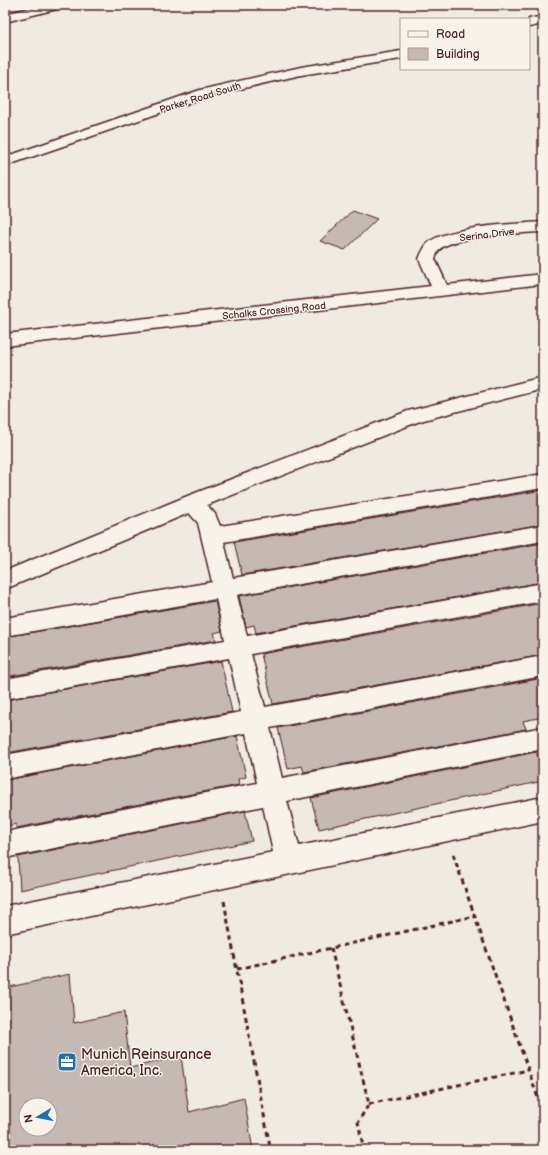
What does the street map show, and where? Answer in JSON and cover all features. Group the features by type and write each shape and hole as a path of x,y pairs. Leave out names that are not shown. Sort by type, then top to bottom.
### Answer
{"street":[{"path":"5,18 57,5"},
{"path":"530,23 543,20"},
{"name":"Parker Road South","path":"5,162 205,93 301,71 400,55"},
{"name":"Serina Drive","path":"442,290 427,259 433,247 444,240 460,236 543,227"},
{"name":"Schalks Crossing Road","path":"5,340 543,279"},
{"path":"5,580 192,503 415,416 543,383"},
{"path":"212,536 543,481"},
{"path":"192,503 208,520 289,862"},
{"path":"5,627 543,533"},
{"path":"5,689 543,592"},
{"path":"5,767 543,666"},
{"path":"5,845 543,738"},
{"path":"5,920 543,809"}],"path":[{"path":"444,829 543,1112"},
{"path":"220,876 270,1147"},
{"path":"237,969 475,916"},
{"path":"331,948 369,1104 358,1122 364,1150"},
{"path":"369,1104 528,1070"}],"building":[{"path":"353,210 377,219 345,250 320,241"},
{"path":"543,490 543,524 242,575 234,542"},
{"path":"543,543 543,582 256,633 254,625 246,627 239,596"},
{"path":"215,601 222,631 214,633 216,640 5,677 5,637"},
{"path":"543,603 543,655 273,704 261,654"},
{"path":"221,661 232,712 6,753 5,700"},
{"path":"543,678 543,717 523,721 526,729 304,772 302,766 288,769 278,728"},
{"path":"237,736 246,777 238,779 239,785 16,828 16,824 8,826 6,780"},
{"path":"536,752 543,769 543,781 319,829 311,798"},
{"path":"245,811 252,841 20,890 18,857"},
{"name":"Munich Reinsurance America, Inc.","path":"70,974 74,1023 124,1012 130,1068 181,1056 189,1112 244,1098 253,1150 5,1150 5,988"}],"place":[{"name":"Munich Reinsurance America, Inc.","path":"67,1062"}]}
